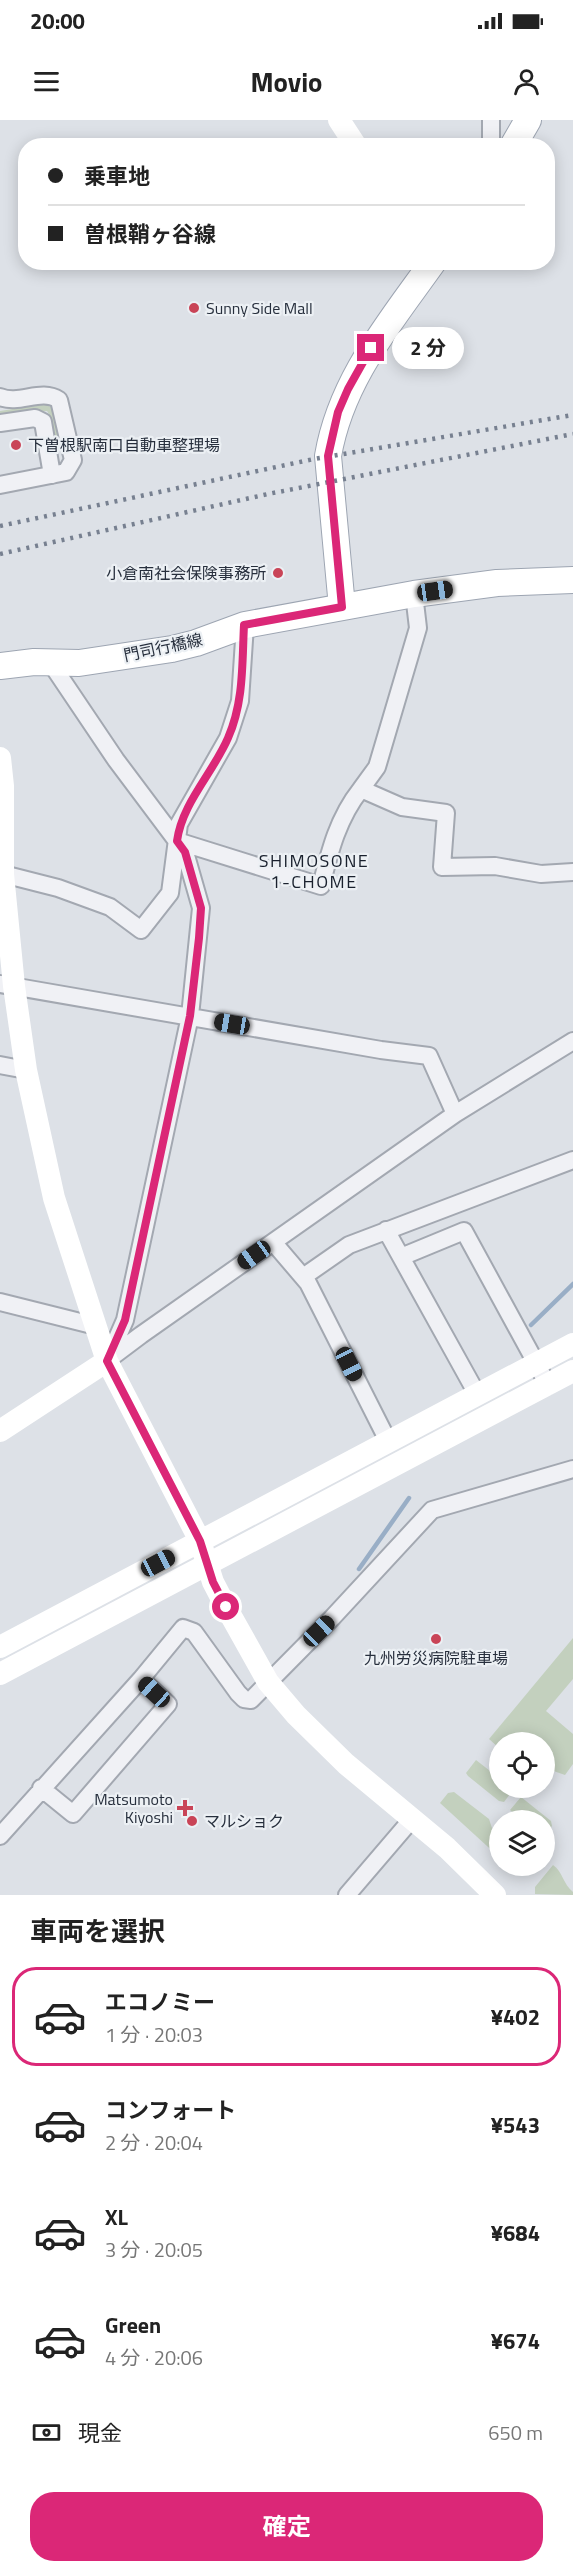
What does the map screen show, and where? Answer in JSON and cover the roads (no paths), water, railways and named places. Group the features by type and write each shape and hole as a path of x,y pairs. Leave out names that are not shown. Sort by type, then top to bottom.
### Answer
{"main road":[{"path":"518,138 528,120"},
{"path":"342,607 328,456 332,433 348,389 362,362 427,270"},
{"name":"門司行橋線","path":"0,666 79,663 172,649 196,643 244,625 414,594 497,583 573,580"}],"street":[{"path":"339,120 351,138"},
{"path":"491,120 491,138"},
{"path":"0,397 16,400 48,394 59,400 73,460 66,472 0,485"},
{"path":"0,423 30,418 43,422 52,475"},
{"path":"177,841 321,886 336,829 349,804 377,767 418,628 414,594"},
{"path":"2,866 110,907 141,930 170,893 179,824 228,738 240,701 244,625"},
{"path":"50,663 116,760 185,852 201,908 190,1016 125,1320 107,1361"},
{"path":"0,758 3,786 2,866 7,985 54,1198 78,1278 107,1361 200,1541 207,1564 226,1607 268,1682 324,1743 468,1868 495,1895"},
{"path":"361,789 402,807 446,813 442,867 495,866 541,874 573,872"},
{"path":"7,985 381,1050 429,1056 455,1114"},
{"path":"0,1431 107,1361 455,1114 573,1041"},
{"path":"0,1065 26,1070"},
{"path":"303,1277 349,1245 573,1160"},
{"path":"386,1230 477,1394"},
{"path":"401,1257 464,1231 538,1362 548,1385"},
{"path":"273,1242 303,1277 388,1441"},
{"path":"0,1302 96,1326"},
{"path":"0,1647 573,1344"},
{"path":"0,1674 573,1371"},
{"path":"0,1836 141,1679 179,1631 186,1628 194,1632 244,1699 251,1700 432,1510 573,1469"},
{"path":"41,1788 73,1814 168,1704 141,1679"},
{"path":"347,1895 412,1819"}],"waterway":[{"path":"531,1325 573,1284"},
{"path":"359,1569 409,1498"}],"railway":[{"path":"0,526 314,459 573,415"},
{"path":"0,554 268,494 573,434"}],"place":[{"name":"Sunny Side Mall","path":"194,308"},
{"name":"下曽根駅南口自動車整理場","path":"16,445"},
{"name":"小倉南社会保険事務所","path":"278,573"},
{"name":"九州労災病院駐車場","path":"436,1639"},
{"name":"Matsumoto Kiyoshi","path":"185,1808"},
{"name":"マルショク","path":"192,1821"}],"district":[{"name":"SHIMOSONE 1-CHOME","path":"314,870"}]}
